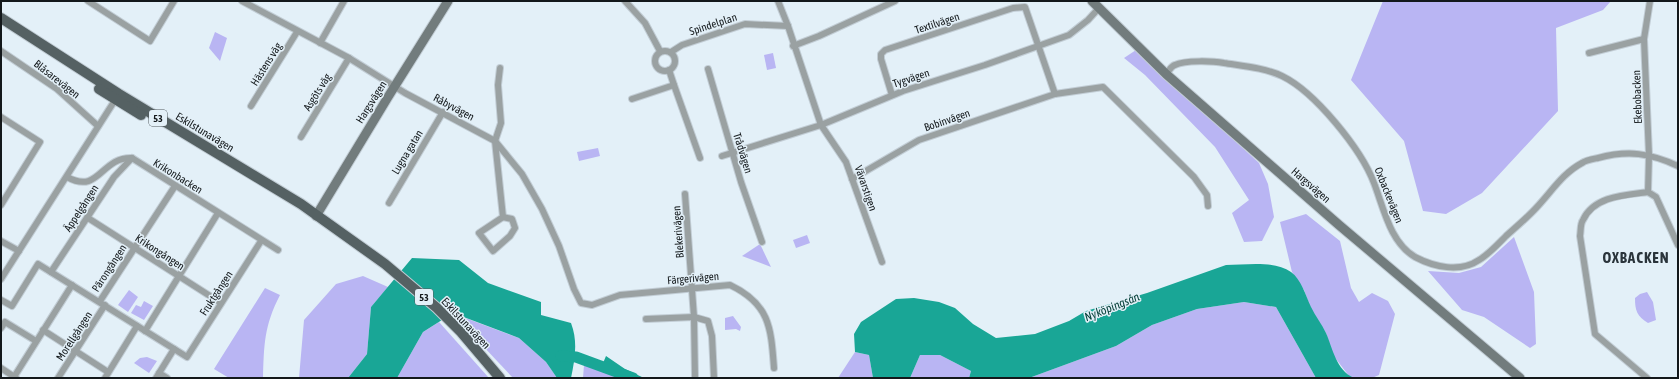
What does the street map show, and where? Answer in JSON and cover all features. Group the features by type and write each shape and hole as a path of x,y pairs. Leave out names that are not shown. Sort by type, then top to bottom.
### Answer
{"main road":[{"name":"Eskilstunavägen","path":"1,19 117,97 301,204 385,264 438,308 461,332 500,378"}],"street":[{"path":"88,1 150,40 174,1"},
{"name":"Råbyvägen","path":"242,1 349,58 395,86 495,141 522,174 542,209 559,246 574,289 581,303"},
{"path":"320,43 344,1"},
{"name":"Hargsvägen","path":"316,216 448,1"},
{"path":"625,1 645,23 660,51"},
{"path":"778,1 788,26 793,46 821,125"},
{"path":"793,46 820,36 895,1"},
{"name":"Ekebobacken","path":"1648,192 1649,155 1644,39 1650,1"},
{"name":"Hargsvägen","path":"1096,4 1166,74 1304,195 1520,378"},
{"name":"Tygvägen","path":"722,156 821,125 892,95 1069,35 1088,20 1096,4"},
{"name":"Textilvägen","path":"892,95 881,59 881,54 885,50 1013,8 1025,7 1040,46"},
{"name":"Spindelplan","path":"671,52 682,45 746,24 788,26"},
{"name":"Hästens väg","path":"251,106 298,32"},
{"path":"1588,53 1644,39"},
{"path":"1040,46 1055,94"},
{"path":"666,50 671,52 675,61 669,70 662,71 656,67 654,60 660,51 666,50"},
{"name":"Blåsarevägen","path":"1,51 57,89 98,126"},
{"name":"Asgöts väg","path":"301,137 349,58"},
{"name":"Oxbackevägen","path":"1166,74 1173,65 1183,62 1220,62 1283,76 1323,108 1363,161 1373,181 1388,223 1397,240 1414,256 1428,262 1448,267 1462,267 1478,261 1536,208 1566,173 1583,162 1610,155 1630,153 1649,155 1678,166"},
{"path":"500,68 498,86 501,123 495,141 503,217"},
{"name":"Trådvägen","path":"708,69 732,153 762,242"},
{"path":"669,70 700,158"},
{"path":"632,99 674,85"},
{"name":"Bobinvägen","path":"852,179 919,140 1055,94 1103,87 1194,177 1207,195 1208,206"},
{"path":"1,279 117,97"},
{"name":"Lugna gatan","path":"389,203 443,112"},
{"path":"1,116 40,142 1,205"},
{"name":"Vävarstigen","path":"821,125 846,162 882,262"},
{"path":"67,177 75,181 86,183 118,159 132,158"},
{"name":"Krikonbacken","path":"132,158 278,250"},
{"name":"Äppelgången","path":"51,272 114,177 132,158"},
{"name":"Pärongången","path":"102,303 134,247 175,186"},
{"path":"1647,378 1595,334 1580,236 1582,220 1598,203 1622,196 1648,192 1656,197 1678,245"},
{"name":"Blekerivägen","path":"685,194 694,317 695,378"},
{"path":"145,331 218,213"},
{"path":"503,217 512,219 515,228 510,236 493,250 479,234 503,217"},
{"name":"Krikongången","path":"88,218 178,277 221,303"},
{"path":"1,241 19,251"},
{"name":"Fruktgången","path":"174,350 187,357 262,241"},
{"path":"1,300 12,306 38,264 102,303 174,350 158,375 167,378"},
{"path":"1,368 15,377 72,285"},
{"name":"Färgerivägen","path":"581,303 592,305 620,295 730,286 744,292 762,308 772,334 774,368"},
{"name":"Morellgången","path":"58,378 76,351 102,303"},
{"path":"646,319 694,317 708,321 712,336 714,378"},
{"path":"1,328 5,322 36,341"},
{"path":"104,378 137,326"},
{"path":"44,330 108,372"}],"shaded area":[{"path":"1383,1 1611,1 1603,10 1556,28 1558,111 1482,193 1446,214 1423,211 1404,141 1351,80"},
{"path":"215,32 227,38 220,61 209,48"},
{"path":"1136,50 1259,163 1268,184 1274,217 1262,241 1244,242 1232,213 1249,200 1215,147 1145,75 1124,58"},
{"path":"773,53 776,68 767,70 764,55"},
{"path":"598,148 600,156 579,161 577,152"},
{"path":"1306,214 1340,241 1351,288 1359,302 1372,293 1388,301 1395,314 1379,375 1372,378 1354,378 1349,376 1333,355 1326,333 1311,309 1304,290 1292,272 1280,222"},
{"path":"807,235 810,243 796,248 793,240"},
{"path":"1514,237 1534,292 1536,344 1530,348 1484,317 1462,310 1428,271 1459,273 1481,267"},
{"path":"760,244 771,267 742,256"},
{"path":"363,276 388,287 371,307 367,354 348,378 299,378 304,320 336,284"},
{"path":"265,288 280,295 268,326 264,355 263,378 229,378 214,369"},
{"path":"129,290 138,297 128,312 118,305"},
{"path":"1647,292 1653,302 1656,320 1648,323 1639,315 1636,310 1635,303 1635,298 1640,294"},
{"path":"144,301 153,306 144,320 131,313 136,305 141,307"},
{"path":"1244,302 1276,307 1316,378 1029,378 1116,346 1152,325 1197,309"},
{"path":"452,313 519,338 546,362 557,378 513,378"},
{"path":"733,316 741,327 740,331 736,329 725,330 725,318"},
{"path":"439,322 489,378 397,378 423,332"},
{"path":"855,352 869,355 873,378 838,378"},
{"path":"920,355 940,355 971,371 969,378 910,378"},
{"path":"147,357 157,361 149,373 134,363 140,358"},
{"path":"584,365 601,368 625,378 583,378"}],"water":[{"path":"412,258 459,260 488,283 541,302 541,315 571,323 575,337 575,357 571,378 557,378 546,362 519,338 453,313 423,332 397,378 348,378 367,354 371,307"},
{"path":"1250,264 1276,266 1284,268 1295,275 1324,330 1339,364 1343,370 1354,378 1316,378 1276,307 1244,302 1197,309 1152,325 1116,346 1029,378 969,378 971,371 940,355 920,355 910,378 873,378 869,355 855,352 854,334 861,322 896,299 914,298 939,302 955,308 973,324 996,338 1035,334 1069,321 1086,311 1147,293 1226,265"},
{"path":"606,356 625,369 644,378 625,378 601,368"}],"waterway":[{"name":"Nyköpingsån","path":"561,356 576,357 633,378"}],"district":[{"name":"OXBACKEN","path":"1636,258"}]}
